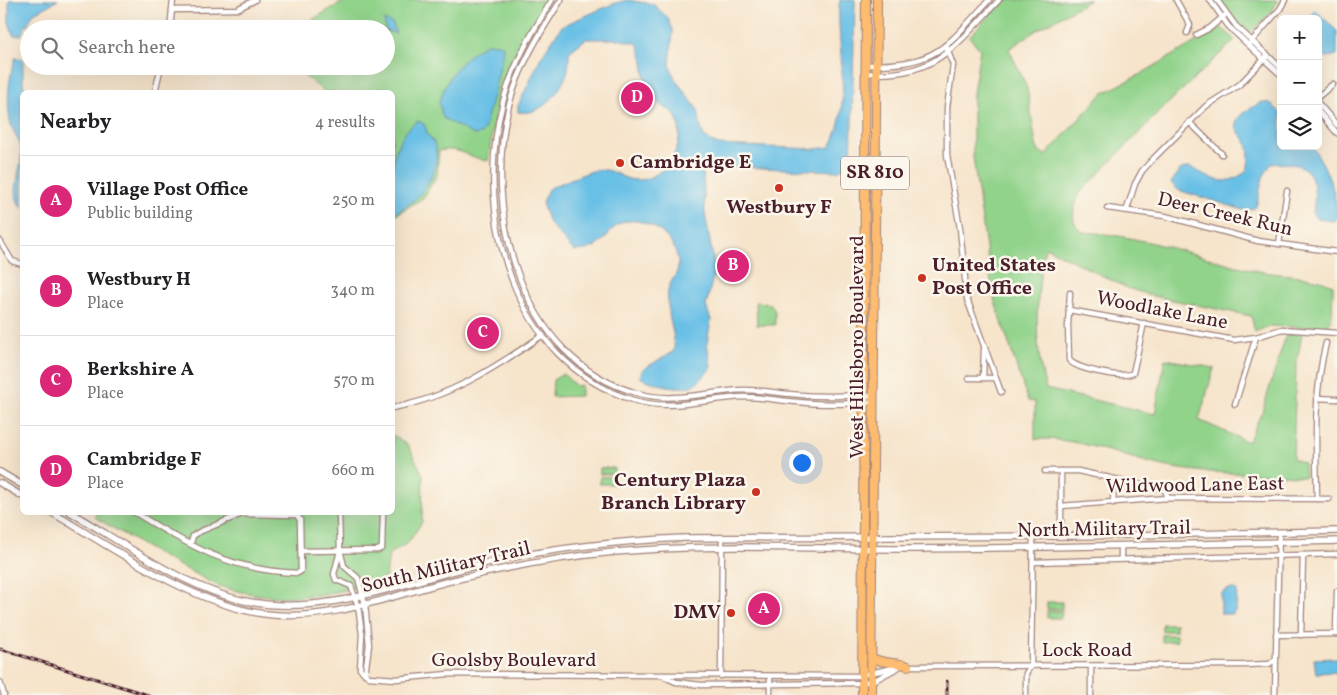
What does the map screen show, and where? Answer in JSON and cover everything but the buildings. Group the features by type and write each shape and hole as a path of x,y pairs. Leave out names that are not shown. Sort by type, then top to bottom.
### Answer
{"main road":[{"name":"West Hillsboro Boulevard","path":"862,695 866,0"},
{"name":"West Hillsboro Boulevard","path":"871,695 877,0"},
{"path":"864,240 869,251 875,254"},
{"path":"864,257 874,266"},
{"path":"871,657 882,663 902,663 908,666"}],"street":[{"path":"171,20 173,0"},
{"path":"172,10 236,10 255,0"},
{"path":"552,0 522,50 510,78 498,120 493,168 494,202 501,244 515,286 542,336 566,363 593,383 645,403 680,406 746,397 800,403 874,399"},
{"path":"560,0 529,53 517,80 506,122 500,168 501,202 510,250 531,303 548,332 571,357 596,377 647,395 680,398 746,390 863,399"},
{"path":"866,69 876,69 921,60 946,46 988,0"},
{"path":"866,69 920,68 950,52 999,0"},
{"path":"1176,0 1190,25 1187,32"},
{"path":"1210,0 1222,18 1277,65"},
{"path":"1217,0 1250,43"},
{"path":"1250,43 1280,9 1285,0"},
{"path":"1196,35 1226,14"},
{"path":"946,46 950,52 953,65 947,107 947,155 960,228 967,299 1001,392"},
{"path":"1266,57 1277,70"},
{"path":"1127,209 1142,172 1189,122 1216,98 1239,84 1266,57"},
{"path":"156,90 160,75"},
{"path":"1322,94 1333,84"},
{"path":"1320,105 1337,125"},
{"path":"1322,116 1337,133"},
{"path":"1189,122 1222,154"},
{"path":"1279,244 1287,192"},
{"name":"Deer Creek Run","path":"1107,208 1127,209 1165,216 1258,241 1337,252"},
{"path":"0,241 12,261 20,263"},
{"path":"1070,293 1069,360 1077,367 1129,375 1134,370 1144,323"},
{"name":"Woodlake Lane","path":"1069,310 1234,340 1256,337 1282,329 1337,333"},
{"path":"395,407 433,397 469,382 548,332"},
{"path":"1235,404 1256,337"},
{"path":"1317,499 1315,433 1317,398 1326,343"},
{"path":"983,378 984,346"},
{"path":"969,378 995,378"},
{"path":"1317,398 1337,399"},
{"path":"1045,470 1078,471 1165,490 1168,498"},
{"path":"1061,471 1061,529"},
{"path":"0,472 20,484"},
{"path":"1113,503 1114,480"},
{"path":"0,483 20,495"},
{"name":"Wildwood Lane East","path":"1061,506 1168,498 1329,499"},
{"name":"South Military Trail","path":"56,515 177,585 214,602 251,611 286,615 323,613 358,606 520,565 625,551 722,547 872,548"},
{"name":"South Military Trail","path":"75,515 181,576 217,593 244,601 286,606 310,605 355,596 518,556 636,540 872,538"},
{"path":"140,515 215,558 268,572 298,574 301,571 302,551 300,520 296,515"},
{"path":"191,543 193,536 199,532 240,515"},
{"path":"339,515 340,552 344,566 358,578 365,604 369,645 365,674"},
{"path":"302,551 378,550 382,548 383,515"},
{"name":"North Military Trail","path":"872,538 1337,531"},
{"path":"1275,695 1278,532"},
{"path":"1026,695 1026,673 1031,666 1033,537"},
{"path":"721,676 722,538"},
{"name":"North Military Trail","path":"872,548 1033,548 1337,541"},
{"path":"1121,546 1122,559"},
{"path":"340,552 336,568 336,580 348,583 355,596 363,642 359,661 360,669 365,674"},
{"name":"North Military Trail","path":"1033,562 1337,554"},
{"path":"1301,635 1303,555"},
{"path":"336,568 344,566"},
{"path":"1276,635 1337,634 1337,591"},
{"name":"Lock Road","path":"871,677 895,666 899,668 908,666 1245,665 1269,664 1275,660"},
{"path":"1091,695 1092,666"},
{"name":"Goolsby Boulevard","path":"365,674 369,677 396,679 440,674 862,679"},
{"name":"Goolsby Boulevard","path":"664,676 676,682 701,685 770,686 871,677"},
{"path":"770,677 770,695"},
{"path":"862,679 871,677"},
{"path":"0,682 4,695"}],"green space":[{"path":"346,0 549,0 516,50 499,88 488,161 458,151 439,151 437,175 424,197 395,216 395,90 322,90 303,75 395,75 395,20 312,20"},
{"path":"1003,0 1090,0 1035,31 1009,49 1027,88 1036,145 1039,152 1046,155 1102,94 1139,75 1221,27 1235,40 1162,109 1080,193 1074,209 1075,223 1082,232 1149,242 1258,271 1324,281 1333,285 1332,316 1328,328 1269,326 1255,332 1251,316 1153,296 1127,288 1045,247 1038,300 1039,354 1046,389 1155,414 1165,359 1214,368 1199,420 1248,442 1262,412 1286,335 1302,334 1296,367 1293,459 1304,463 1305,477 1180,469 1071,442 1035,439 1035,402 1028,401 993,296 973,157 973,94 980,49 969,37"},
{"path":"1220,0 1278,0 1270,14 1251,32 1241,27 1232,19"},
{"path":"756,302 771,304 775,311 775,325 757,325"},
{"path":"563,374 576,386 581,385 581,396 552,397 553,380"},
{"path":"395,436 408,445 423,475 422,522 408,543 389,554 386,577 345,590 325,594 285,597 264,596 222,587 167,559 96,518 95,515 395,515"},
{"path":"600,468 614,468 614,474 600,474"},
{"path":"600,477 614,477 614,484 600,484"},
{"path":"1047,602 1062,602 1062,609 1047,609"},
{"path":"1047,611 1062,611 1061,618 1047,618"},
{"path":"1162,624 1176,624 1176,631 1162,631"},
{"path":"1162,635 1176,635 1177,641 1162,642"}],"water":[{"path":"9,0 58,0 34,13 30,20 20,20 20,35 13,35 9,22"},
{"path":"627,0 653,4 668,18 673,31 670,65 675,79 698,110 701,129 705,138 718,145 815,149 830,147 837,131 841,114 842,96 839,6 840,0 855,0 851,165 837,171 711,166 703,171 705,214 715,269 706,306 711,320 707,343 711,367 698,382 687,387 663,385 640,377 642,370 674,351 674,339 668,308 668,289 678,266 674,248 669,240 663,233 646,223 628,221 615,227 594,247 574,251 549,223 542,203 548,189 587,173 597,170 608,170 632,180 637,180 657,174 672,158 679,138 679,127 676,117 658,103 648,86 640,48 637,43 616,39 586,39 569,52 569,64 563,83 548,103 534,111 518,112 518,106 541,57 562,26 615,3"},
{"path":"1315,10 1320,15 1311,15"},
{"path":"1322,17 1337,31 1337,55 1322,58"},
{"path":"489,43 503,45 503,50 484,130 481,134 474,135 443,118 439,103 451,75 457,67 471,54"},
{"path":"16,57 20,59 20,75 23,75 23,85 28,90 20,90 20,144 13,130 8,104 13,65"},
{"path":"1262,102 1270,103 1277,109 1277,150 1314,150 1327,172 1333,190 1337,208 1337,218 1335,221 1317,219 1313,214 1313,181 1304,168 1296,165 1285,163 1271,164 1263,177 1256,207 1247,211 1178,190 1171,183 1181,169 1190,167 1212,178 1225,181 1231,180 1247,171 1248,147 1238,132 1236,125 1239,117"},
{"path":"418,121 424,124 427,134 436,148 436,159 434,169 425,188 410,203 395,213 395,155 400,140"},
{"path":"20,161 20,205 16,195"},
{"path":"1234,589 1237,591 1236,609 1233,614 1221,614 1221,594 1227,590"},
{"path":"1337,658 1337,672 1316,673 1314,659"}],"railway":[{"path":"0,649 148,695"},
{"path":"947,681 947,695"}],"place":[{"name":"Cambridge F","path":"637,98"},
{"name":"Cambridge E","path":"620,163"},
{"name":"Westbury F","path":"779,188"},
{"name":"Westbury H","path":"733,266"},
{"name":"United States Post Office","path":"922,278"},
{"name":"Berkshire A","path":"483,333"},
{"name":"Century Plaza Branch Library","path":"756,492"},
{"name":"Village Post Office","path":"764,609"},
{"name":"DMV","path":"731,613"}]}
